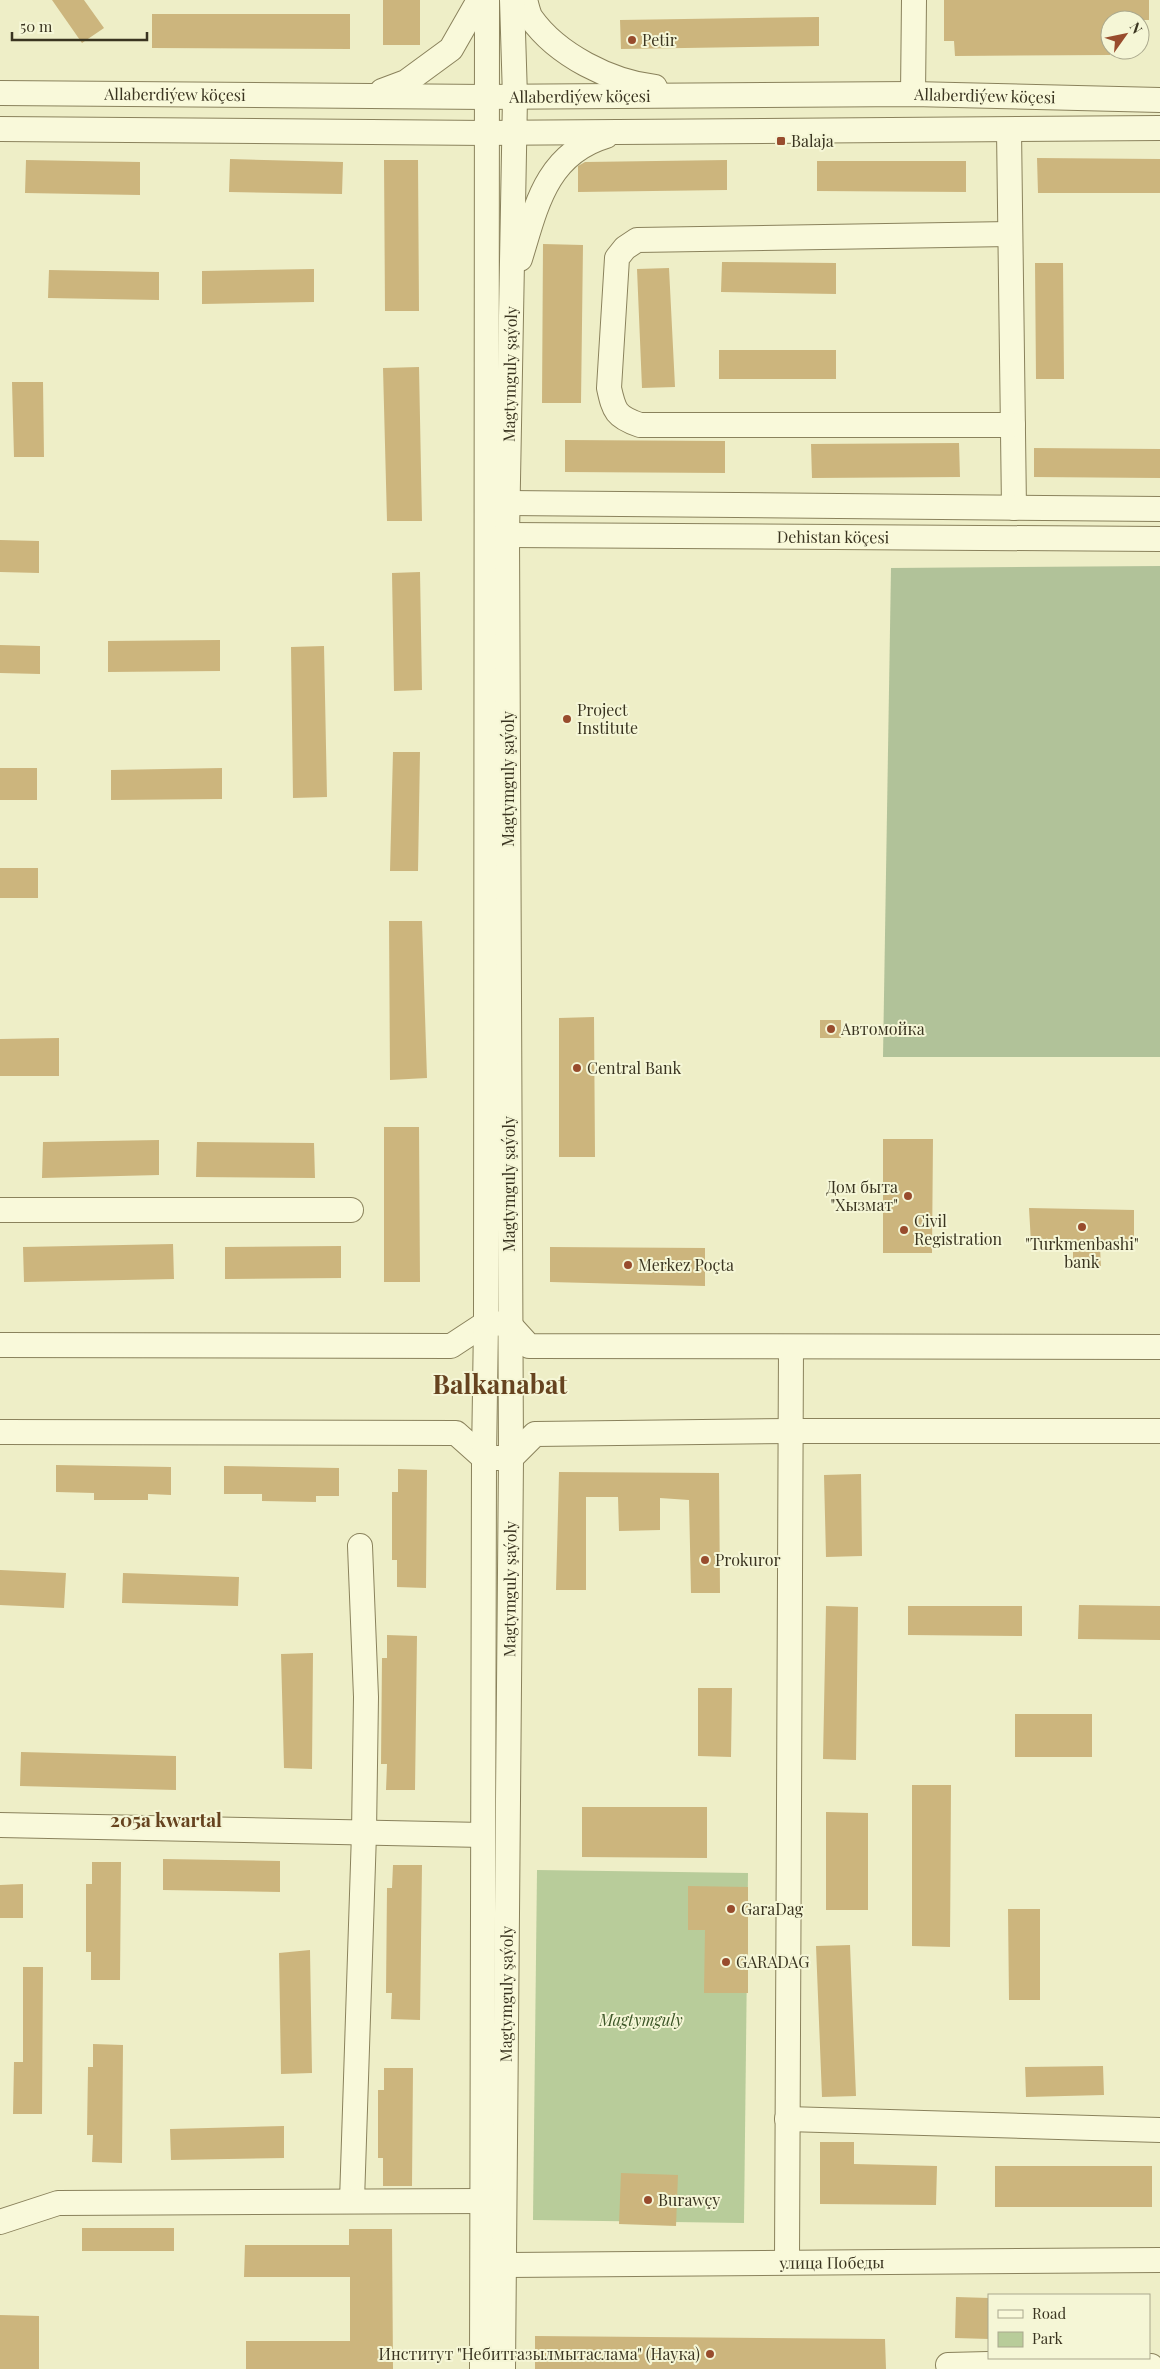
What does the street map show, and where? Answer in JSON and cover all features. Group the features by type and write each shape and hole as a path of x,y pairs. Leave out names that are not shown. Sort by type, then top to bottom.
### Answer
{"street":[{"path":"370,96 406,82 450,48 479,0"},
{"name":"Magtymguly şaýoly","path":"487,0 486,97 498,1323 510,1458 503,2369"},
{"name":"Magtymguly şaýoly","path":"482,2369 484,1458 498,1323 507,503 515,97 512,0"},
{"path":"525,0 530,17 550,39 591,66 639,85 721,95"},
{"path":"913,94 914,0"},
{"name":"Allaberdiýew köçesi","path":"0,93 486,97 913,94 1160,100"},
{"name":"Allaberdiýew köçesi","path":"0,129 487,133 1160,128"},
{"path":"1009,130 1014,508"},
{"path":"512,308 516,274 544,187 566,159 581,145 622,132"},
{"path":"1010,234 638,240 625,248 617,258 609,388 613,409 626,420 640,425 1013,425"},
{"name":"Dehistan köçesi","path":"507,503 1160,509"},
{"name":"Dehistan köçesi","path":"507,535 1160,539"},
{"path":"0,1210 350,1210"},
{"path":"0,1345 452,1346 498,1323 529,1346 1160,1346"},
{"path":"786,2262 791,1347"},
{"path":"0,1432 456,1433 484,1458 510,1458 535,1434 790,1431 1160,1431"},
{"path":"352,2201 364,1833 366,1697 360,1546"},
{"path":"0,1825 483,1835"},
{"path":"787,2119 1160,2130"},
{"path":"0,2222 58,2203 482,2200"},
{"name":"улица Победы","path":"503,2265 1160,2260"},
{"path":"948,2365 1151,2366 1151,2369"}],"green space":[{"path":"1160,566 1160,1057 883,1057 891,568"},
{"name":"Magtymguly","path":"537,1870 748,1873 744,2223 533,2220"}],"building":[{"path":"52,0 84,0 104,28 82,43"},
{"path":"383,0 420,0 420,45 383,45"},
{"path":"944,0 1149,0 1149,10 1100,10 1100,55 955,56 954,41 944,41"},
{"path":"152,14 350,14 350,49 152,48"},
{"path":"819,17 819,46 621,49 620,20"},
{"path":"1037,158 1160,159 1160,193 1038,193"},
{"path":"230,159 343,162 342,194 229,192"},
{"path":"26,160 140,162 140,195 25,193"},
{"path":"384,160 418,160 419,311 385,311"},
{"path":"727,160 727,190 578,192 578,166 585,162"},
{"path":"817,161 966,161 966,192 817,191"},
{"path":"543,244 583,245 581,403 542,403"},
{"path":"722,262 836,263 836,294 721,292"},
{"path":"1035,263 1063,263 1064,379 1036,379"},
{"path":"669,268 675,387 642,388 637,269"},
{"path":"314,269 314,302 202,304 202,271"},
{"path":"49,270 159,272 159,300 48,298"},
{"path":"719,350 836,350 836,379 719,379"},
{"path":"419,367 422,521 387,521 383,368"},
{"path":"12,382 43,382 44,457 14,457"},
{"path":"565,440 725,441 725,473 565,472"},
{"path":"959,443 960,477 812,478 811,444"},
{"path":"1034,448 1160,449 1160,478 1034,477"},
{"path":"0,540 39,541 39,573 0,572"},
{"path":"420,572 422,690 394,691 392,573"},
{"path":"220,640 220,671 108,672 108,641"},
{"path":"0,645 40,646 40,674 0,673"},
{"path":"324,646 327,797 293,798 291,647"},
{"path":"393,752 420,752 418,871 390,871"},
{"path":"0,768 37,768 37,800 0,800"},
{"path":"222,768 222,799 111,800 111,770"},
{"path":"0,868 38,868 38,898 0,898"},
{"path":"389,921 422,921 427,1078 390,1080"},
{"name":"Central Bank","path":"594,1017 595,1157 559,1157 559,1018"},
{"name":"Автомойка","path":"820,1020 841,1020 841,1038 820,1038"},
{"path":"59,1038 59,1076 0,1076 0,1039"},
{"path":"384,1127 419,1127 420,1282 384,1282"},
{"name":"Дом быта \"Хызмат\"","path":"883,1139 933,1139 932,1253 883,1253"},
{"path":"159,1140 159,1175 42,1178 43,1142"},
{"path":"197,1142 314,1143 315,1178 196,1177"},
{"name":"\"Turkmenbashi\" bank","path":"1029,1208 1134,1210 1134,1245 1100,1245 1101,1269 1073,1269 1073,1244 1031,1243"},
{"path":"173,1244 174,1279 24,1282 23,1247"},
{"path":"341,1246 341,1278 225,1279 225,1247"},
{"name":"Merkez Poçta","path":"550,1247 705,1248 705,1286 550,1282"},
{"path":"56,1465 171,1467 171,1495 148,1494 148,1500 94,1500 94,1493 56,1492"},
{"path":"224,1466 339,1468 339,1496 316,1496 316,1502 262,1501 262,1494 224,1494"},
{"path":"398,1469 427,1470 426,1588 397,1587 397,1560 392,1560 392,1492 398,1492"},
{"name":"Prokuror","path":"559,1472 719,1473 720,1593 691,1593 689,1500 660,1498 660,1530 619,1531 618,1497 586,1497 586,1590 556,1590"},
{"path":"861,1474 862,1556 826,1557 824,1475"},
{"path":"0,1570 66,1573 64,1608 0,1605"},
{"path":"123,1573 239,1577 238,1606 122,1603"},
{"path":"1079,1605 1160,1606 1160,1640 1078,1639"},
{"path":"826,1606 858,1607 856,1760 823,1759"},
{"path":"908,1606 1022,1606 1022,1636 908,1635"},
{"path":"387,1635 417,1636 415,1790 386,1790 387,1764 381,1764 382,1658 387,1658"},
{"path":"313,1653 312,1769 284,1768 281,1654"},
{"path":"698,1688 732,1688 731,1757 698,1756"},
{"path":"1015,1714 1092,1714 1092,1757 1015,1757"},
{"path":"21,1752 176,1756 176,1790 20,1786"},
{"path":"912,1785 951,1785 950,1947 912,1946"},
{"path":"582,1807 707,1807 707,1858 582,1857"},
{"path":"826,1812 868,1813 868,1910 826,1910"},
{"path":"163,1859 280,1861 280,1892 163,1890"},
{"path":"92,1862 121,1862 120,1980 91,1980 91,1952 86,1952 86,1884 92,1884"},
{"path":"393,1865 422,1865 420,2020 391,2019 392,1993 386,1993 387,1888 392,1888"},
{"path":"23,1884 23,1918 0,1918 0,1885"},
{"name":"GARADAG","path":"688,1886 748,1887 748,1993 704,1993 705,1930 688,1930"},
{"path":"1008,1909 1040,1909 1040,2000 1009,2000"},
{"path":"850,1945 856,2096 822,2097 816,1946"},
{"path":"310,1950 312,2073 281,2074 279,1953"},
{"path":"23,1967 43,1967 42,2114 13,2114 14,2062 23,2062"},
{"path":"93,2044 123,2045 122,2163 92,2162 93,2135 87,2135 88,2067 93,2067"},
{"path":"1103,2066 1104,2095 1026,2097 1025,2067"},
{"path":"384,2068 413,2068 412,2186 383,2186 383,2158 378,2158 378,2090 384,2090"},
{"path":"284,2126 284,2158 171,2160 170,2129"},
{"path":"820,2142 854,2142 854,2164 937,2166 936,2205 820,2204"},
{"path":"995,2166 1152,2166 1152,2207 995,2207"},
{"name":"Burawçy","path":"621,2173 678,2175 676,2226 619,2224"},
{"path":"82,2228 174,2228 174,2251 82,2251"},
{"path":"349,2229 392,2229 393,2369 246,2369 246,2341 350,2341 350,2277 244,2277 245,2245 349,2245"},
{"path":"956,2297 988,2298 988,2339 955,2338"},
{"path":"0,2315 39,2316 39,2369 0,2369"},
{"name":"Институт \"Небитгазылмытаслама\" (Наука)","path":"535,2336 885,2339 886,2369 535,2369"}],"place":[{"name":"Petir","path":"632,40"},
{"name":"Balaja","path":"781,141"},
{"name":"Project Institute","path":"567,719"},
{"name":"Автомойка","path":"831,1029"},
{"name":"Central Bank","path":"577,1068"},
{"name":"Дом быта \"Хызмат\"","path":"908,1196"},
{"name":"\"Turkmenbashi\" bank","path":"1082,1227"},
{"name":"Civil Registration","path":"904,1230"},
{"name":"Merkez Poçta","path":"628,1265"},
{"name":"Prokuror","path":"705,1560"},
{"name":"GaraDag","path":"731,1909"},
{"name":"GARADAG","path":"726,1962"},
{"name":"Burawçy","path":"648,2200"},
{"name":"Институт \"Небитгазылмытаслама\" (Наука)","path":"710,2354"}],"district":[{"name":"Balkanabat","path":"500,1385"},
{"name":"205a kwartal","path":"166,1820"}]}
